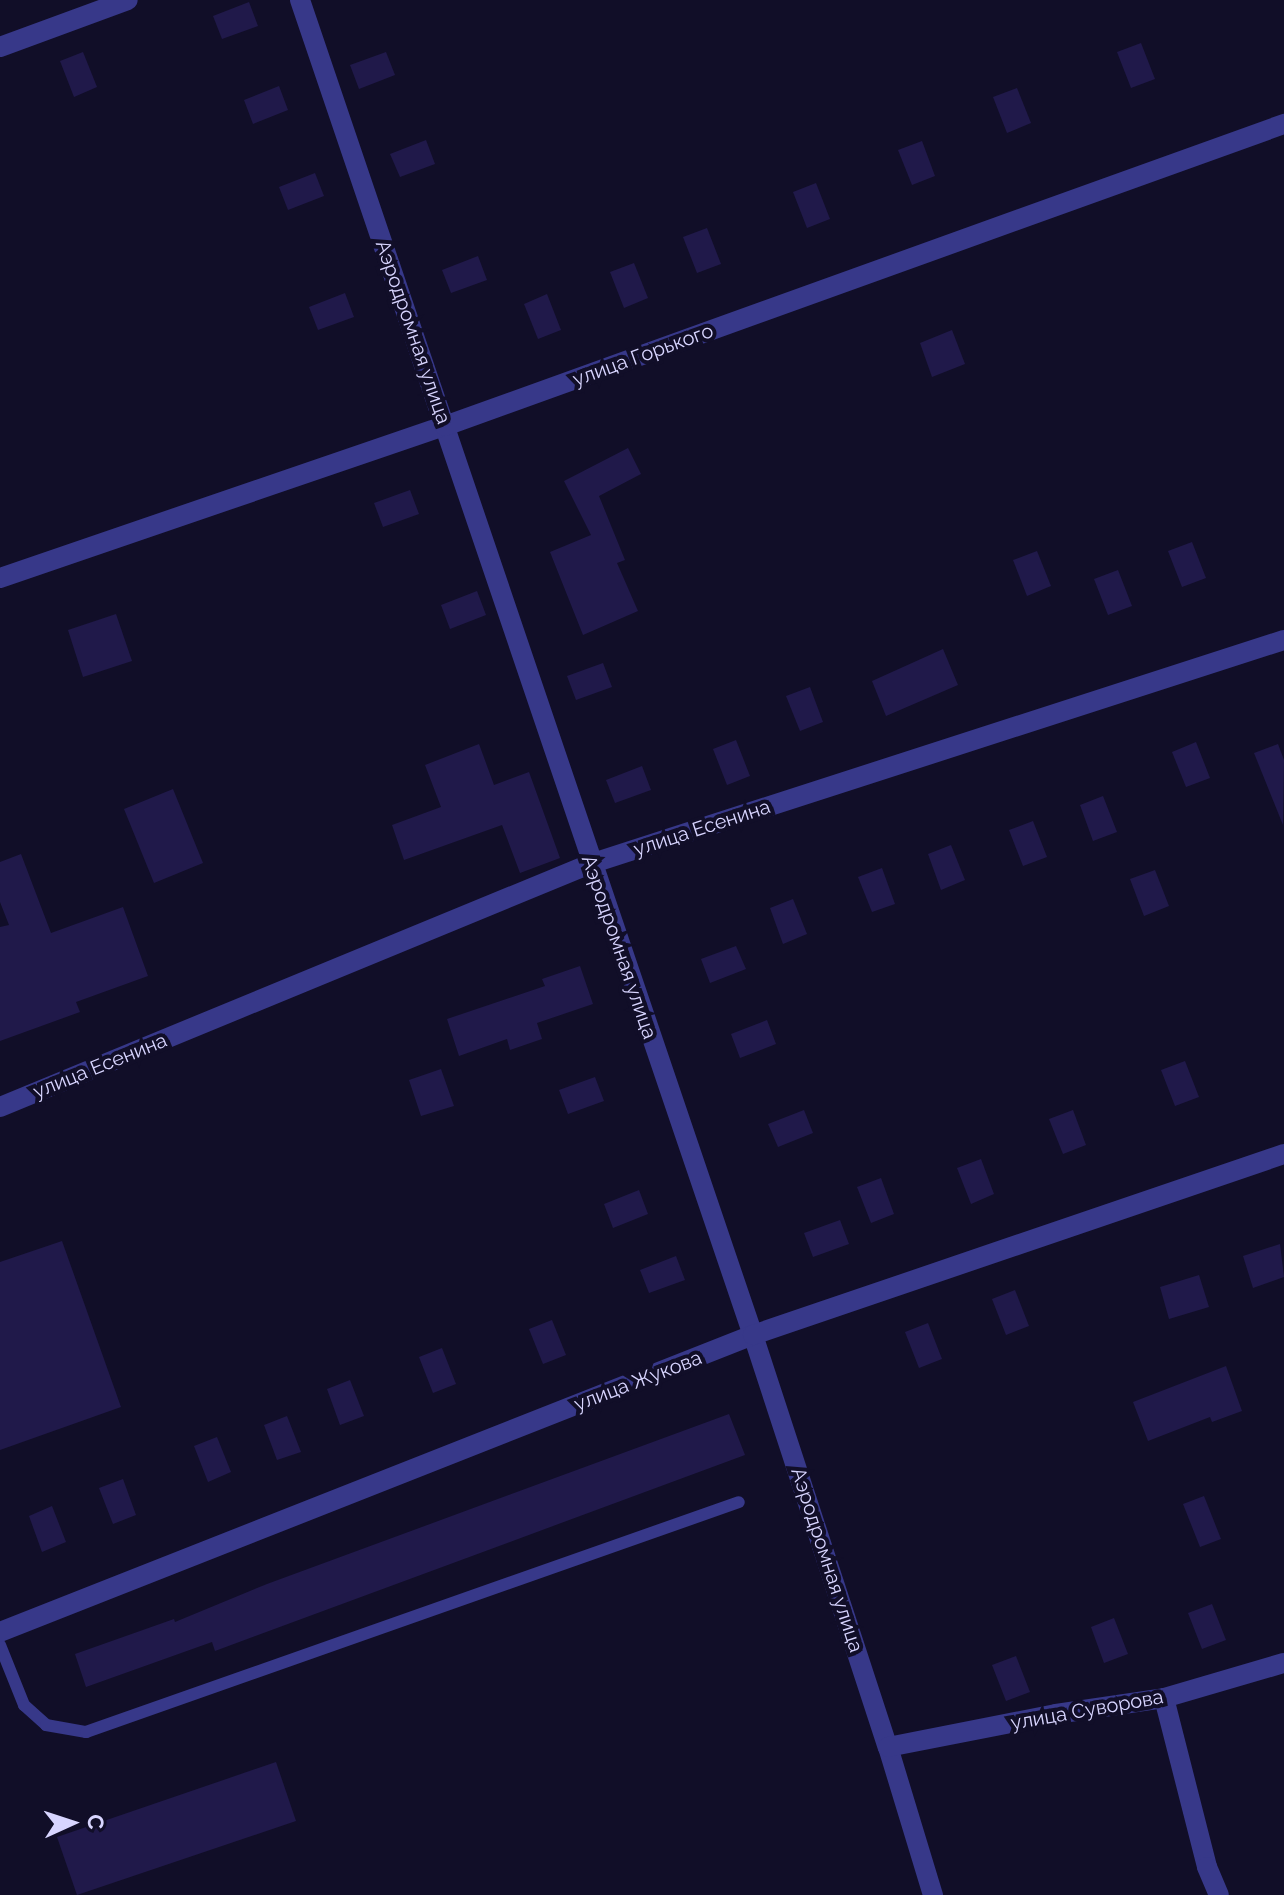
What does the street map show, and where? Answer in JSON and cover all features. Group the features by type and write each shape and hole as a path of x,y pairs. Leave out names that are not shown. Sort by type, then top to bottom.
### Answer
{"street":[{"path":"0,47 128,0"},
{"name":"Аэродромная улица","path":"300,0 590,864 753,1335 888,1747 933,1895"},
{"name":"улица Горького","path":"0,578 445,426 1284,124"},
{"name":"улица Есенина","path":"0,1107 590,864 1284,640"},
{"name":"улица Жукова","path":"0,1632 753,1335 1284,1154"},
{"name":"улица Суворова","path":"888,1747 1056,1714 1164,1698 1284,1663"},
{"path":"1164,1698 1207,1867 1219,1895"}],"lane":[{"path":"0,1645 24,1705 46,1725 86,1732 739,1502"}],"building":[{"path":"249,2 258,26 222,39 213,16"},
{"path":"1141,43 1155,79 1131,88 1117,52"},
{"path":"83,52 97,87 74,97 60,61"},
{"path":"386,52 395,75 359,89 350,65"},
{"path":"279,86 288,110 253,124 244,100"},
{"path":"1017,88 1031,123 1007,133 993,97"},
{"path":"426,140 435,164 400,177 390,154"},
{"path":"922,141 935,176 912,185 898,150"},
{"path":"315,173 324,196 288,210 279,187"},
{"path":"816,183 830,219 807,228 793,192"},
{"path":"707,228 721,264 697,273 683,237"},
{"path":"478,256 487,280 451,293 442,270"},
{"path":"634,263 648,298 624,308 610,272"},
{"path":"345,293 354,317 318,330 309,307"},
{"path":"547,294 561,330 538,339 524,304"},
{"path":"952,330 965,364 932,377 920,343"},
{"path":"628,448 641,474 599,496 625,560 617,563 638,611 583,635 550,552 591,535 564,481"},
{"path":"410,490 419,514 383,527 374,503"},
{"path":"1192,542 1206,578 1182,587 1168,551"},
{"path":"1037,551 1051,586 1027,596 1013,560"},
{"path":"1118,570 1132,606 1108,615 1094,579"},
{"path":"477,591 486,615 450,629 441,605"},
{"path":"116,614 132,661 83,677 68,630"},
{"path":"943,649 958,685 886,716 872,681"},
{"path":"603,663 612,687 576,700 567,676"},
{"path":"810,687 823,722 800,731 786,696"},
{"path":"736,740 750,776 727,785 713,749"},
{"path":"1196,742 1210,778 1186,787 1172,752"},
{"path":"479,744 494,785 529,772 560,858 520,873 502,825 404,860 392,825 441,807 425,765"},
{"path":"1278,744 1284,760 1283,825 1254,753"},
{"path":"642,766 651,790 615,803 606,780"},
{"path":"173,789 203,863 154,883 124,809"},
{"path":"1103,796 1117,832 1093,841 1080,805"},
{"path":"1033,821 1047,857 1023,866 1009,830"},
{"path":"951,845 965,880 941,890 928,854"},
{"path":"21,854 51,933 123,907 148,976 76,1002 80,1012 0,1041 0,927 9,925 0,902 0,862"},
{"path":"882,868 895,904 872,912 858,877"},
{"path":"1155,870 1169,906 1144,916 1130,879"},
{"path":"793,899 807,934 783,944 770,908"},
{"path":"736,946 746,969 710,983 701,959"},
{"path":"580,966 593,1004 537,1023 542,1039 510,1050 507,1039 459,1056 447,1019 545,986 542,979"},
{"path":"767,1020 776,1044 740,1058 731,1034"},
{"path":"1185,1061 1199,1097 1175,1106 1161,1070"},
{"path":"441,1069 454,1106 421,1116 409,1080"},
{"path":"595,1077 604,1101 568,1114 559,1090"},
{"path":"804,1110 813,1133 778,1147 768,1124"},
{"path":"1073,1110 1086,1145 1063,1154 1049,1119"},
{"path":"981,1159 994,1194 971,1204 957,1168"},
{"path":"881,1178 894,1214 871,1223 857,1187"},
{"path":"639,1190 648,1214 613,1228 604,1204"},
{"path":"840,1220 849,1244 813,1257 804,1233"},
{"path":"62,1241 121,1407 0,1450 0,1262"},
{"path":"1280,1244 1284,1277 1253,1288 1243,1256"},
{"path":"676,1256 685,1280 649,1293 640,1270"},
{"path":"1199,1275 1209,1307 1169,1319 1160,1287"},
{"path":"1015,1290 1029,1326 1006,1335 992,1299"},
{"path":"552,1320 566,1355 543,1364 529,1329"},
{"path":"928,1323 942,1359 919,1368 905,1332"},
{"path":"442,1348 456,1384 433,1393 419,1357"},
{"path":"1226,1366 1242,1411 1212,1422 1210,1417 1148,1441 1133,1402"},
{"path":"350,1380 364,1416 340,1425 327,1389"},
{"path":"729,1414 745,1455 215,1651 212,1642 86,1687 75,1654 174,1619 175,1622 267,1584"},
{"path":"287,1416 301,1452 277,1460 264,1425"},
{"path":"217,1437 231,1472 208,1482 194,1446"},
{"path":"123,1479 136,1515 113,1524 99,1488"},
{"path":"1204,1496 1221,1539 1200,1547 1183,1504"},
{"path":"52,1506 66,1542 42,1552 29,1516"},
{"path":"1212,1604 1226,1640 1202,1649 1188,1613"},
{"path":"1114,1618 1128,1654 1104,1663 1091,1627"},
{"path":"1016,1656 1030,1692 1006,1701 992,1665"},
{"path":"276,1762 296,1821 77,1895 57,1837"}]}
